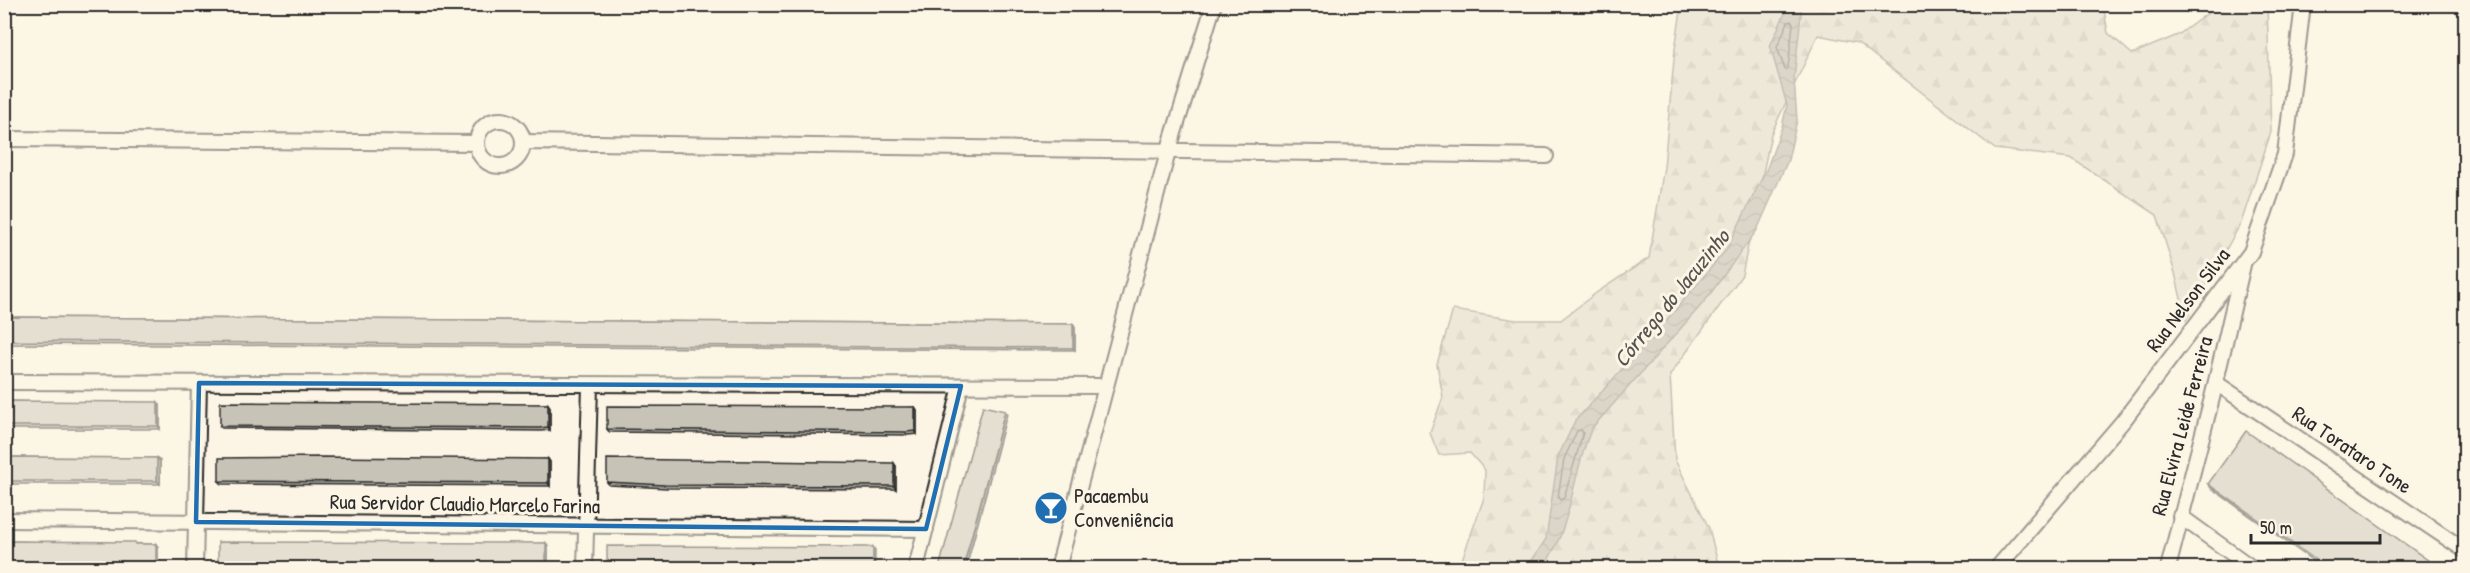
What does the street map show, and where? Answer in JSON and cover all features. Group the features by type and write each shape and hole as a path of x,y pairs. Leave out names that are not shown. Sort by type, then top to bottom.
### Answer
{"street":[{"path":"1058,568 1168,152 1214,4"},
{"name":"Rua Nelson Silva","path":"1997,568 2123,421 2251,252 2285,154 2303,4"},
{"path":"499,119 513,123 522,135 523,142 519,156 500,166 486,162 476,143 481,129 486,124 499,119"},
{"path":"4,139 476,143"},
{"path":"523,142 1546,156"},
{"name":"Rua Elvira Leide Ferreira","path":"2168,568 2245,260"},
{"path":"4,382 1105,386"},
{"path":"195,568 199,383"},
{"name":"Rua Torataro Tone","path":"2216,383 2466,552"},
{"path":"585,568 590,385"},
{"path":"916,568 961,386"},
{"path":"2180,516 2252,568"},
{"name":"Rua Servidor Claudio Marcelo Farina","path":"4,520 926,530"}],"highlighted area":[{"path":"199,383 961,386 926,529 196,522"}],"green space":[{"path":"1682,5 2103,5 2108,33 2132,54 2178,35 2219,5 2267,5 2271,132 2241,223 2186,320 2175,273 2157,215 2071,158 1995,149 1858,43 1818,35 1771,134 1742,275 1670,375 1675,460 1709,528 1719,568 1459,568 1484,498 1485,470 1470,453 1439,455 1430,433 1443,397 1437,364 1453,310 1516,320 1561,320 1596,293 1649,258 1664,167 1675,49"}],"water":[{"path":"1787,5 1802,5 1794,79 1797,120 1788,160 1757,230 1705,301 1592,428 1558,541 1544,568 1527,568 1546,539 1558,457 1575,421 1665,322 1726,250 1767,168 1782,127 1787,105 1770,46"}],"building":[{"path":"4,317 1073,324 1073,348 4,341"},
{"path":"4,401 158,402 158,426 4,426"},
{"path":"220,402 548,404 548,427 220,426"},
{"path":"607,406 915,407 915,431 607,429"},
{"path":"983,406 1005,411 963,568 939,568"},
{"path":"2246,431 2439,568 2327,568 2208,484"},
{"path":"4,457 157,458 157,481 4,481"},
{"path":"219,458 548,459 548,483 219,481"},
{"path":"607,459 894,463 894,486 665,485 607,482"},
{"path":"4,541 156,544 156,568 4,566"},
{"path":"218,542 546,543 546,566 537,568 218,565"},
{"path":"607,546 873,547 873,568 607,568"},
{"path":"2208,561 2219,568 2202,568"}],"place":[{"name":"Pacaembu Conveniência","path":"1051,508"}],"water label":[{"name":"Córrego do Jacuzinho","path":"1671,298"}]}
